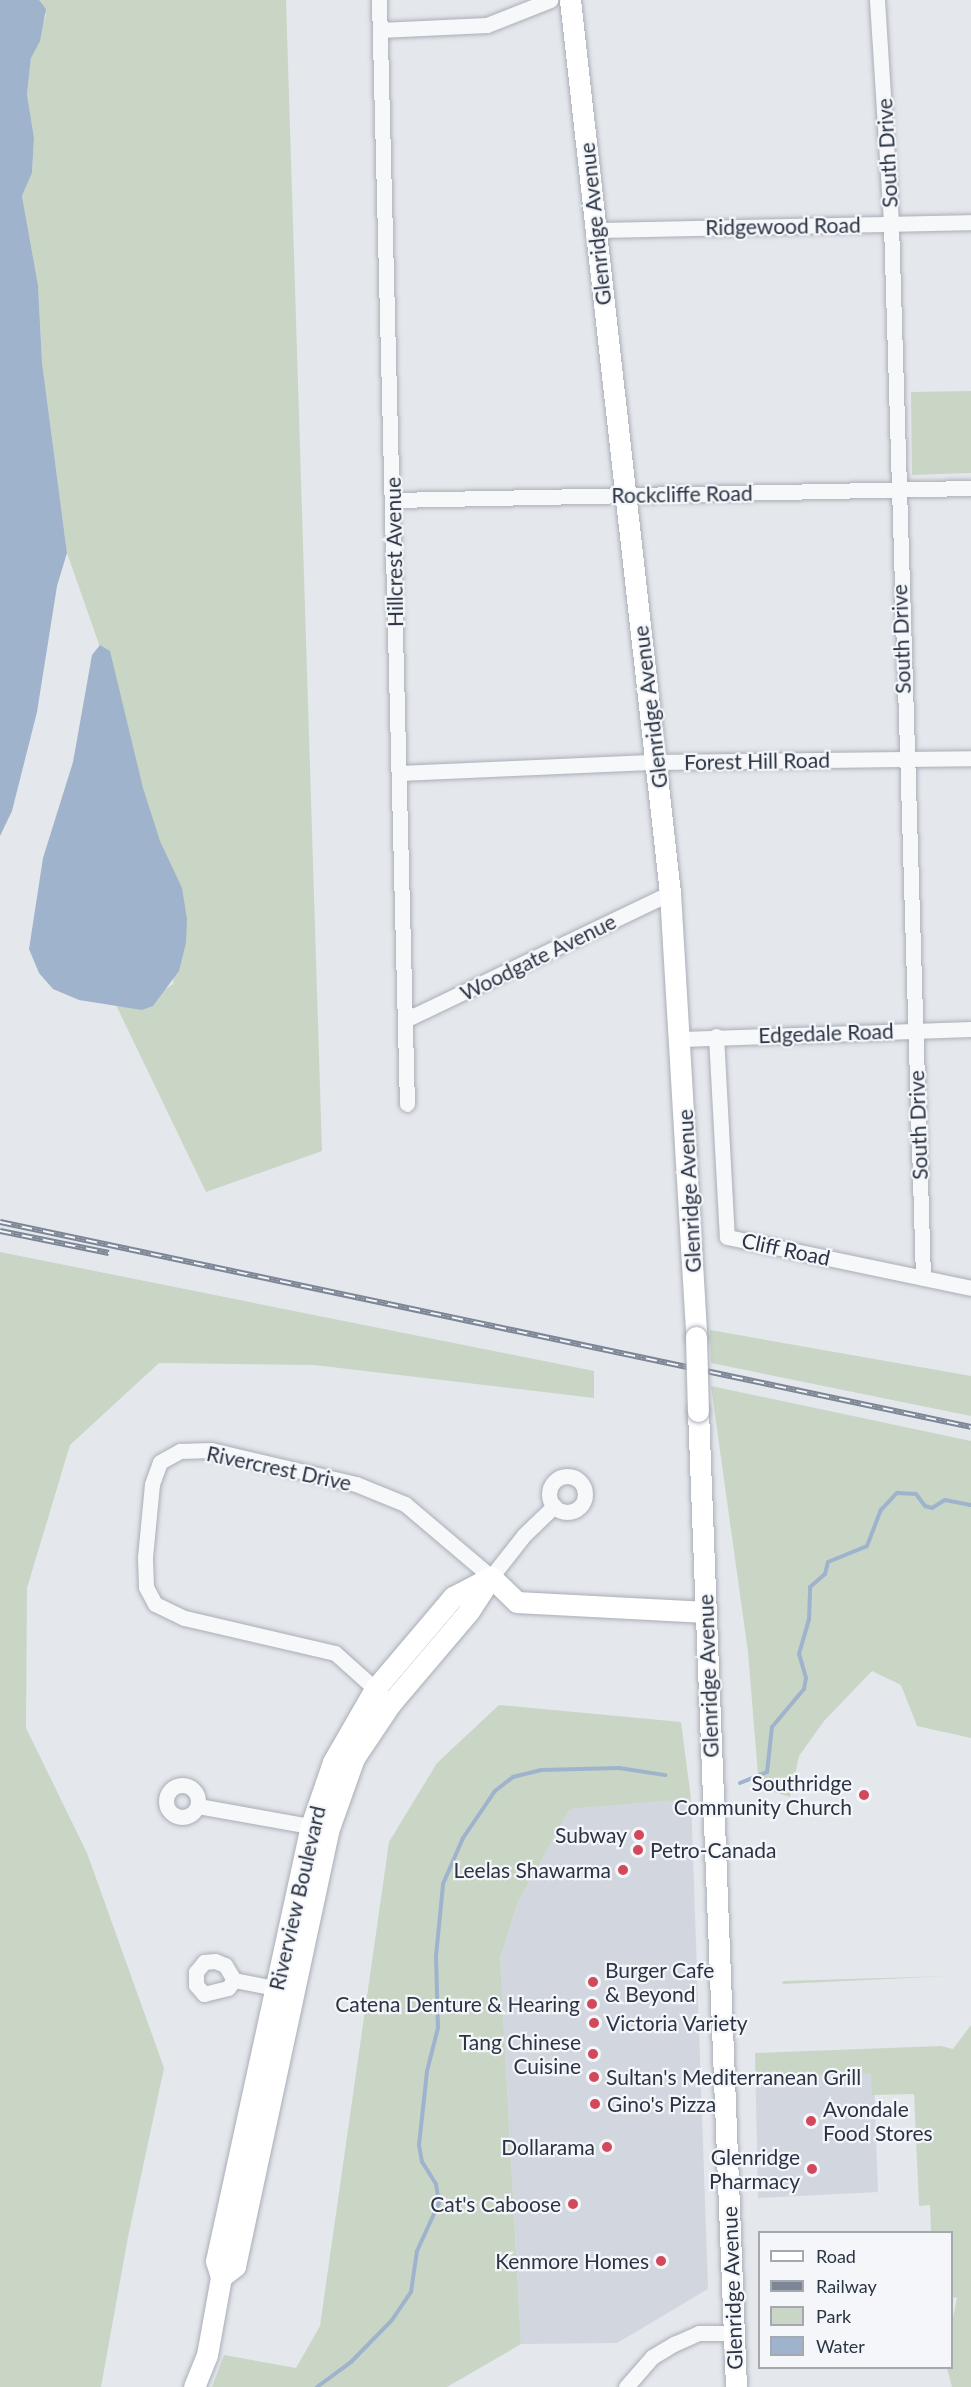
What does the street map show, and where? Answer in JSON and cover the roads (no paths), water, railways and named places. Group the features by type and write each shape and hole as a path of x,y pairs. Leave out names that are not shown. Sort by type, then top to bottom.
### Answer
{"main road":[{"name":"Glenridge Avenue","path":"570,0 656,762 682,1039 696,1337 736,2387"},
{"path":"491,1577 517,1602 706,1612"},
{"name":"Riverview Boulevard","path":"194,2387 207,2355 221,2277 235,2266 247,2163 319,1828 383,1696 453,1597 491,1577"}],"street":[{"name":"Hillcrest Avenue","path":"379,0 407,1104"},
{"path":"380,30 487,25 550,0"},
{"name":"South Drive","path":"878,0 891,224 896,489 923,1278"},
{"name":"Ridgewood Road","path":"595,230 971,222"},
{"name":"Rockcliffe Road","path":"393,500 971,488"},
{"name":"Forest Hill Road","path":"399,773 656,762 971,758"},
{"name":"Woodgate Avenue","path":"405,1020 670,893"},
{"name":"Edgedale Road","path":"682,1039 716,1036 971,1029"},
{"name":"Cliff Road","path":"716,1036 728,1237 971,1288"},
{"name":"Rivercrest Drive","path":"383,1696 335,1653 184,1618 155,1604 146,1587 145,1557 152,1484 160,1462 180,1451 211,1450 356,1484 405,1504 491,1577"},
{"path":"491,1577 524,1535 554,1506"},
{"path":"198,1806 319,1828"},
{"path":"234,1980 284,1990"},
{"path":"626,2387 652,2357 674,2344 699,2333 733,2333"}],"water":[{"path":"0,0 39,0 46,9 40,41 31,58 27,94 34,138 32,173 22,196 38,285 42,362 67,553 57,586 37,712 12,811 0,836"},
{"path":"100,645 110,651 143,788 160,841 182,888 187,919 186,943 179,971 153,1006 142,1010 79,1000 53,989 39,973 29,949 43,858 73,762 92,655"}],"waterway":[{"path":"740,1783 767,1772 772,1727 804,1689 806,1678 799,1654 809,1620 810,1587 825,1574 828,1562 867,1546 881,1510 897,1493 916,1494 925,1506 932,1508 945,1500 971,1505"},
{"path":"317,2387 351,2362 392,2320 411,2292 417,2251 439,2203 436,2184 422,2162 419,2145 427,2071 438,2028 436,1956 443,1884 463,1838 495,1791 513,1777 541,1770 619,1768 665,1775"}],"railway":[{"path":"0,1222 971,1427"},
{"path":"0,1231 109,1253"}],"place":[{"name":"Southridge Community Church","path":"864,1795"},
{"name":"Subway","path":"639,1835"},
{"name":"Petro-Canada","path":"638,1850"},
{"name":"Leelas Shawarma","path":"623,1870"},
{"name":"Burger Cafe & Beyond","path":"593,1982"},
{"name":"Catena Denture & Hearing","path":"592,2004"},
{"name":"Victoria Variety","path":"594,2023"},
{"name":"Tang Chinese Cuisine","path":"593,2054"},
{"name":"Sultan's Mediterranean Grill","path":"594,2077"},
{"name":"Gino's Pizza","path":"595,2104"},
{"name":"Avondale Food Stores","path":"811,2121"},
{"name":"Dollarama","path":"607,2147"},
{"name":"Glenridge Pharmacy","path":"812,2169"},
{"name":"Cat's Caboose","path":"573,2204"},
{"name":"Kenmore Homes","path":"661,2261"}]}
